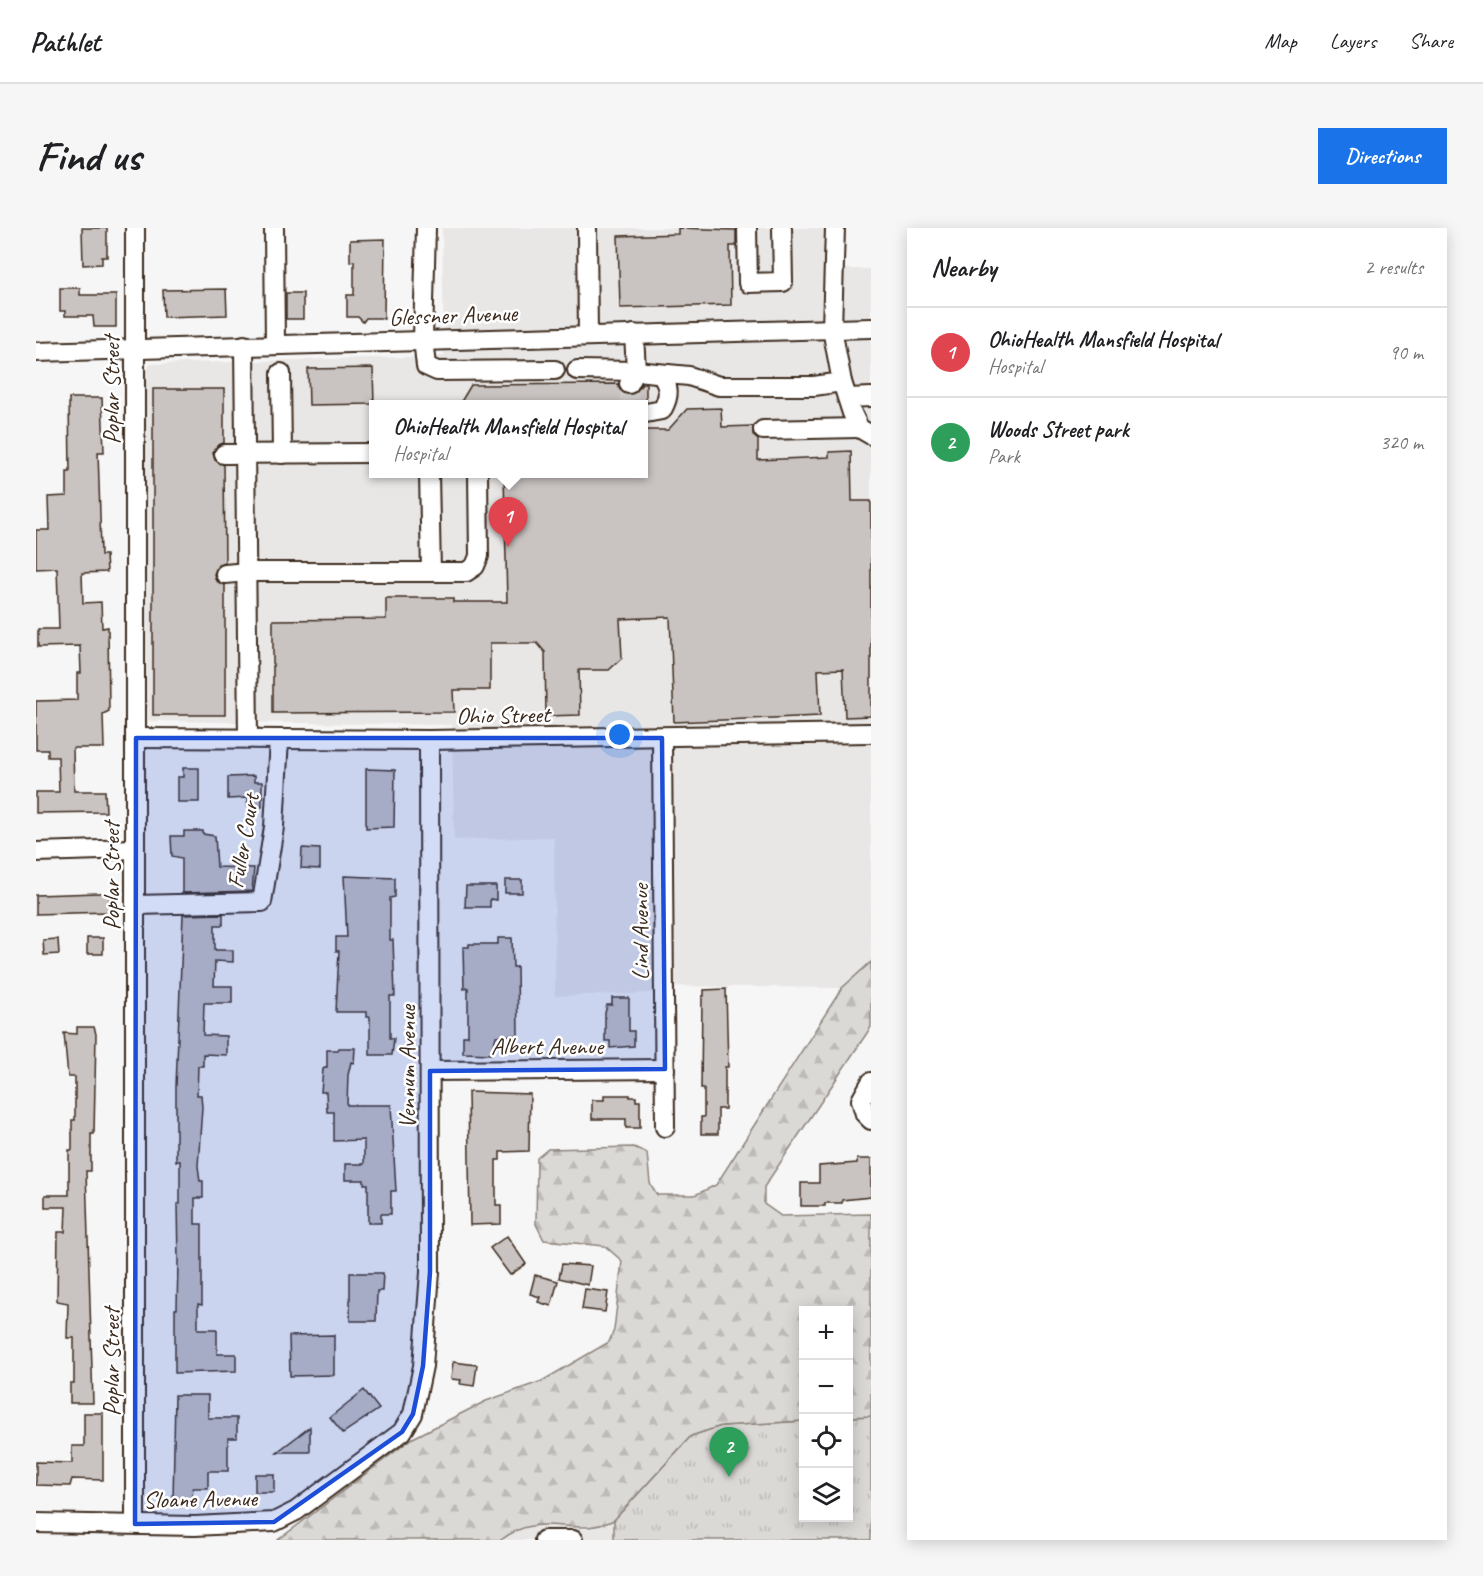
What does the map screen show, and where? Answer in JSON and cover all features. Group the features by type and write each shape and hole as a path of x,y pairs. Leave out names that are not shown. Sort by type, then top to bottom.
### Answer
{"street":[{"name":"Poplar Street","path":"135,228 135,1524"},
{"path":"274,228 275,344"},
{"path":"426,228 423,339 426,366 437,371 555,370"},
{"path":"588,228 588,335"},
{"path":"747,228 748,283 783,282 782,228"},
{"path":"763,430 865,431 845,390 832,329 834,228"},
{"name":"Glessner Avenue","path":"36,352 423,339 871,328"},
{"path":"633,378 634,334"},
{"path":"244,345 248,738"},
{"path":"577,370 633,378 660,374 689,376 719,386 814,386 845,390 871,397"},
{"path":"281,373 282,454"},
{"path":"648,413 662,410 668,400 669,393 660,374"},
{"path":"224,454 369,453"},
{"path":"429,478 431,572"},
{"path":"225,574 247,572 466,572 475,566 479,556 478,478"},
{"name":"Ohio Street","path":"136,738 429,740 871,733"},
{"name":"Lind Avenue","path":"662,738 665,1127"},
{"name":"Fuller Court","path":"135,905 262,902 274,827 279,739"},
{"name":"Vennum Avenue","path":"418,1393 423,1366 430,1272 429,740"},
{"path":"36,852 134,849"},
{"name":"Albert Avenue","path":"430,1071 664,1069"},
{"path":"871,1082 861,1100 865,1114 871,1120"},
{"name":"Sloane Avenue","path":"36,1523 236,1525 274,1522 296,1511 402,1432 413,1414 418,1393"},
{"path":"544,1540 573,1540"}],"highlighted area":[{"path":"136,738 662,738 665,1069 430,1071 430,1272 423,1366 413,1414 402,1432 274,1522 135,1524"}],"shaded area":[{"path":"442,228 834,228 832,269 871,269 871,962 842,988 653,986 653,993 555,996 554,837 454,840 452,725 147,721 145,373 150,364 444,356"},
{"path":"614,1520 614,1540 502,1540 511,1533 540,1523 585,1529 599,1527"}],"green space":[{"path":"871,962 871,1027 764,1187 764,1204 781,1216 871,1214 871,1416 853,1417 853,1306 799,1306 799,1421 721,1426 691,1436 614,1520 585,1527 530,1526 501,1540 278,1540 413,1438 486,1401 542,1381 609,1342 614,1330 622,1261 605,1246 544,1240 536,1224 537,1158 548,1149 634,1147 647,1153 650,1183 657,1195 695,1195 716,1185 842,988"},
{"path":"871,1416 871,1540 614,1540 614,1520 691,1436 721,1426 799,1421 799,1522 853,1522 853,1417"}],"building":[{"path":"82,228 107,228 107,257 102,257 102,264 83,265"},
{"path":"678,228 736,230 736,246 730,246 731,305 620,308 618,236 678,234"},
{"path":"385,239 384,318 366,318 363,322 358,317 347,317 347,295 354,295 354,261 350,262 350,240"},
{"path":"60,288 80,288 80,295 116,295 116,327 94,327 93,316 65,316 65,311 60,311"},
{"path":"226,289 227,315 164,317 163,290"},
{"path":"286,293 303,293 303,319 286,319"},
{"path":"373,368 374,400 369,400 369,404 309,405 308,369"},
{"path":"618,384 620,390 629,395 635,393 642,384 646,384 646,400 462,400 471,385"},
{"path":"153,389 224,389 224,443 218,445 213,453 215,460 224,465 225,563 218,565 214,574 216,581 225,585 225,715 153,715"},
{"path":"69,398 102,398 104,452 98,452 101,555 106,555 107,572 82,573 83,603 101,602 102,628 108,627 109,711 103,714 104,748 73,748 74,791 105,791 106,812 36,813 36,792 59,792 58,757 48,757 48,750 36,750 36,701 77,700 77,673 81,673 80,646 38,647 38,629 59,629 57,568 36,569 36,530 49,530 48,497 67,496 67,472 70,472"},
{"path":"721,408 722,427 753,426 753,435 758,440 758,460 829,457 829,452 851,451 852,501 871,501 871,716 845,717 843,669 818,670 820,716 674,722 670,617 620,619 622,658 609,670 579,670 580,715 546,716 545,652 537,643 490,643 490,690 453,690 454,712 273,713 273,620 386,619 386,598 453,598 453,602 507,602 504,478 648,478 648,430 668,430 687,409"},
{"path":"183,768 199,768 199,802 177,802 177,777 183,777"},
{"path":"366,769 395,770 394,827 366,828"},
{"path":"254,776 254,782 262,782 262,807 247,807 247,798 228,799 228,777"},
{"path":"184,831 203,831 203,834 215,836 217,867 254,868 252,891 182,893 182,858 172,856 171,836 184,836"},
{"path":"302,848 320,849 320,869 301,868"},
{"path":"344,876 395,878 395,897 390,898 390,940 393,940 395,996 390,996 390,1038 394,1038 392,1055 370,1055 370,1017 366,1017 366,1012 336,1012 339,951 336,951 336,937 347,937"},
{"path":"505,880 522,880 522,893 505,893"},
{"path":"466,886 496,886 496,900 490,899 490,907 465,907"},
{"path":"109,893 110,912 36,914 36,895"},
{"path":"223,914 223,925 215,925 215,950 233,950 233,962 215,961 214,986 232,986 232,1003 204,1003 203,1035 226,1036 226,1055 203,1054 203,1066 198,1066 197,1095 201,1095 202,1107 198,1166 200,1181 203,1181 203,1198 195,1198 195,1224 202,1224 202,1305 198,1304 198,1329 217,1329 217,1354 236,1354 236,1371 175,1373 177,1204 180,1204 180,1161 176,1161 176,1086 183,915"},
{"path":"87,938 103,938 103,954 87,954"},
{"path":"498,938 512,938 513,967 517,967 518,1035 496,1036 492,1054 463,1053 463,1036 468,1036 468,988 464,989 463,947 469,947 469,944 498,944"},
{"path":"58,939 59,954 44,955 43,940"},
{"path":"726,989 728,1067 725,1067 725,1109 718,1109 718,1134 701,1134 701,1117 704,1117 704,1088 701,1088 702,996 704,996 704,990"},
{"path":"612,998 629,998 629,1031 634,1031 634,1046 610,1048 610,1041 605,1041 605,1013 607,1005 612,1005"},
{"path":"77,1027 94,1027 96,1034 94,1134 91,1134 91,1171 86,1171 93,1403 70,1403 70,1383 74,1383 74,1338 67,1338 68,1303 57,1301 58,1232 65,1232 66,1207 45,1207 45,1195 69,1195 69,1150 72,1150 72,1120 75,1120 75,1077 68,1077 64,1033 77,1034"},
{"path":"339,1048 355,1048 354,1063 351,1062 348,1075 347,1105 391,1105 396,1191 391,1191 391,1214 381,1214 381,1223 368,1223 368,1184 364,1184 364,1180 345,1180 345,1164 364,1164 364,1140 334,1141 334,1112 327,1112 326,1092 321,1092 323,1069 327,1067 327,1050 338,1050"},
{"path":"468,1092 530,1094 529,1151 500,1152 500,1160 496,1160 496,1205 501,1205 501,1224 470,1225"},
{"path":"604,1095 636,1097 636,1101 640,1101 640,1128 626,1128 626,1119 592,1119 592,1100 604,1100"},
{"path":"857,1159 871,1159 871,1197 842,1200 842,1203 825,1203 825,1206 801,1206 801,1183 819,1183 819,1166 857,1163"},
{"path":"507,1236 526,1264 510,1275 490,1248"},
{"path":"562,1264 591,1266 588,1285 559,1278"},
{"path":"350,1273 383,1273 382,1291 377,1291 376,1321 350,1321"},
{"path":"535,1275 558,1281 551,1306 538,1302 540,1297 530,1294"},
{"path":"585,1289 608,1292 605,1312 582,1309"},
{"path":"334,1335 334,1375 290,1376 289,1336"},
{"path":"453,1362 477,1365 474,1386 460,1384 461,1380 451,1379"},
{"path":"364,1390 379,1409 343,1433 330,1417"},
{"path":"175,1395 208,1395 208,1418 237,1418 237,1438 228,1438 228,1471 208,1471 208,1488 193,1488 191,1505 179,1505 173,1501"},
{"path":"84,1413 103,1413 103,1480 72,1479 70,1486 36,1485 36,1462 72,1463 72,1446 84,1446"},
{"path":"310,1427 310,1452 277,1452"},
{"path":"255,1474 274,1474 274,1492 255,1492"}],"tunnel":[{"path":"629,384 630,400"}],"place":[{"name":"OhioHealth Mansfield Hospital","path":"508,547"},
{"name":"Woods Street park","path":"729,1477"}]}
